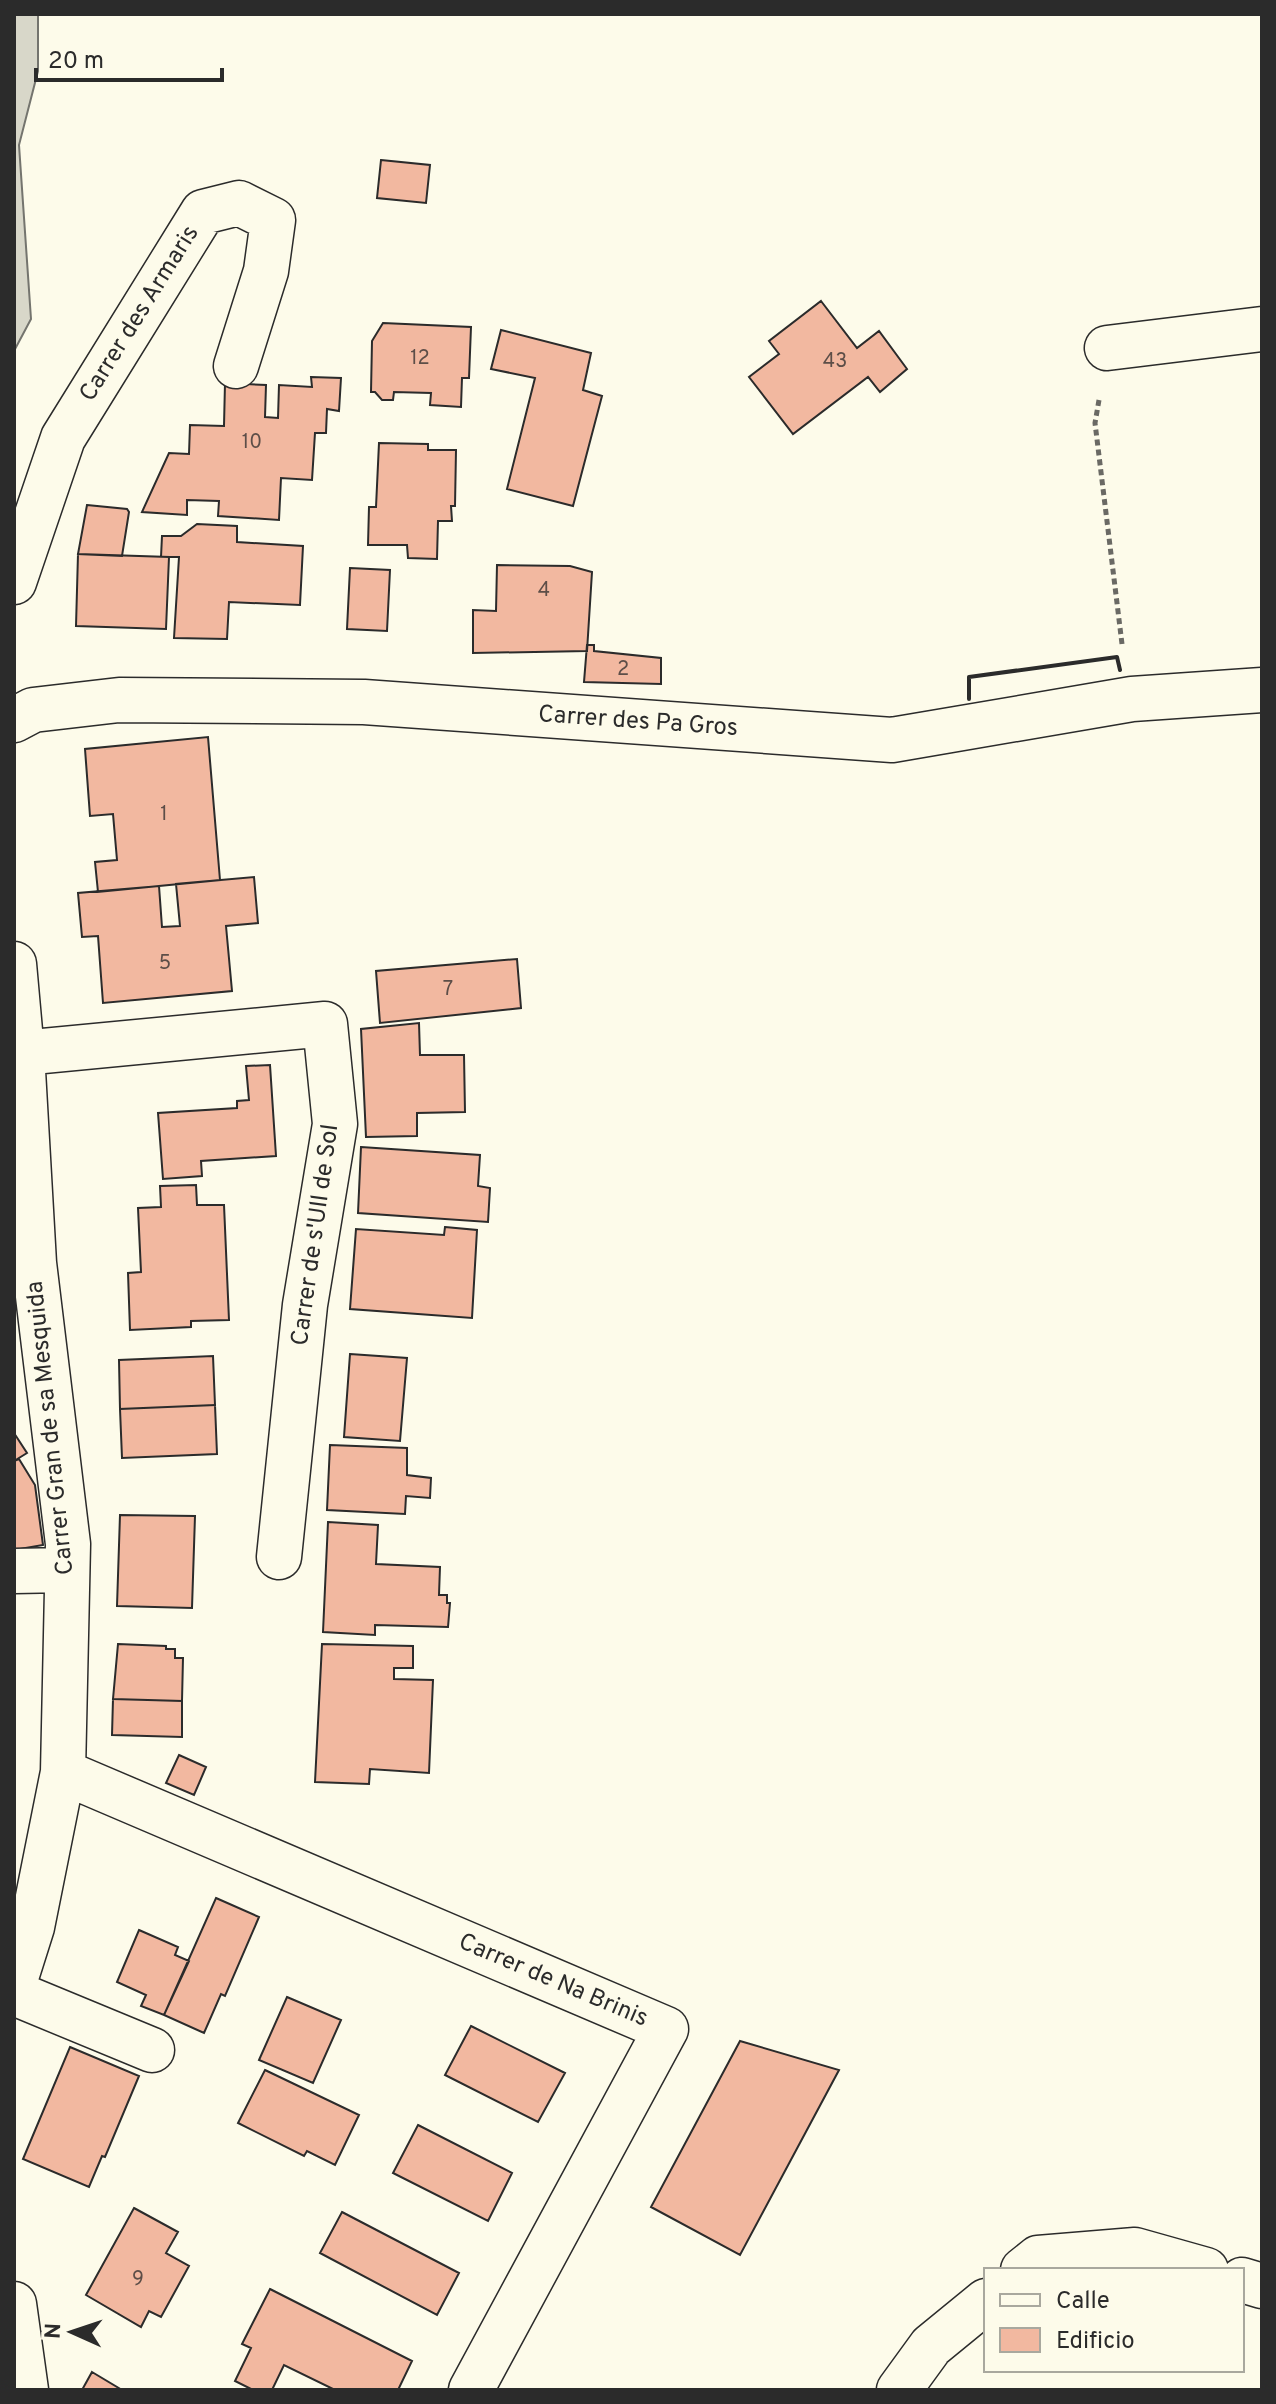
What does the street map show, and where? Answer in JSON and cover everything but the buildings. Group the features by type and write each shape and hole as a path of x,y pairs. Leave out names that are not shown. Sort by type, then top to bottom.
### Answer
{"street":[{"name":"Carrer des Armaris","path":"14,582 63,438 203,212 239,203 273,220 266,271 236,366"},
{"path":"1107,348 1262,329"},
{"name":"Carrer des Pa Gros","path":"14,720 33,710 119,700 364,702 892,740 1132,699 1262,690"},
{"name":"Carrer Gran de sa Mesquida","path":"14,964 34,1263 68,1544 63,1772 32,1927 14,1984"},
{"name":"Carrer de s'Ull de Sol","path":"22,1053 325,1024 335,1124 305,1305 279,1557"},
{"path":"14,1571 67,1570"},
{"name":"Carrer de Na Brinis","path":"63,1772 666,2029 471,2390"},
{"path":"14,1993 152,2050"},
{"path":"1026,2268 1038,2258 1135,2250 1199,2268"},
{"path":"899,2390 931,2346 984,2303"},
{"path":"14,2304 26,2390"}],"path":[{"path":"1107,348 1095,423 1124,658"}],"shaded area":[{"path":"14,14 38,14 38,71 19,145 31,319 14,351"}],"wall":[{"path":"969,699 969,677 1117,657 1120,670"}]}
